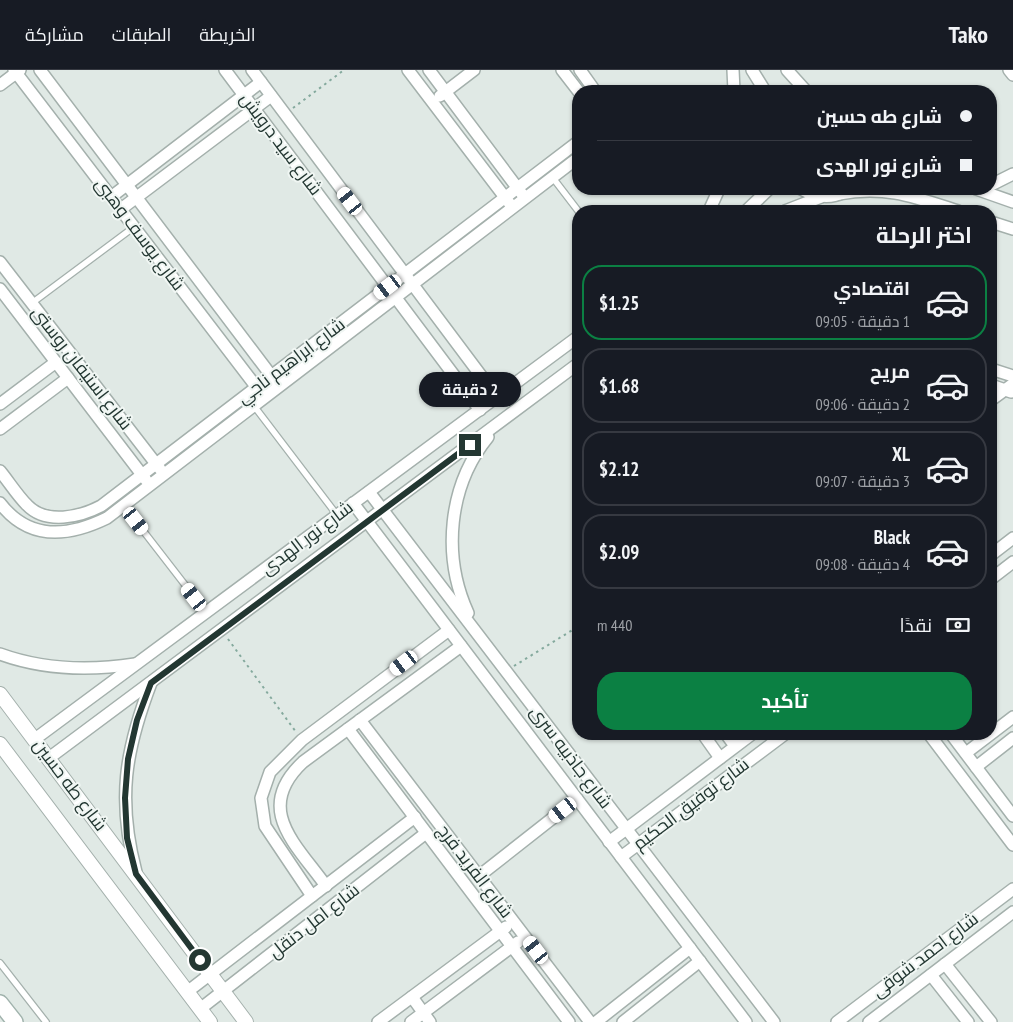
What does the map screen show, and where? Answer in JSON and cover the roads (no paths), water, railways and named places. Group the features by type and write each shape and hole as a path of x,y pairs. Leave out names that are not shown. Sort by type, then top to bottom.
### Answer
{"main road":[{"path":"0,1003 15,1022"}],"street":[{"name":"شارع يوسف وهبى","path":"40,70 280,387"},
{"name":"شارع سيد درويش","path":"225,70 480,410"},
{"name":"شارع سيد درويش","path":"252,70 497,397"},
{"path":"408,70 513,208"},
{"path":"421,87 431,74 444,70"},
{"path":"432,102 474,70"},
{"path":"562,70 574,85"},
{"path":"580,70 591,85"},
{"path":"733,70 734,85"},
{"path":"752,70 761,85"},
{"path":"787,70 801,85"},
{"path":"1009,70 1013,75"},
{"name":"شارع يوسف وهبى","path":"17,71 265,398"},
{"path":"0,85 17,71"},
{"path":"431,74 526,199"},
{"path":"111,197 261,82"},
{"path":"121,209 271,96"},
{"name":"شارع ابراهيم ناجي","path":"0,471 28,507 42,514 72,517 87,513 101,506 572,146"},
{"name":"شارع ابراهيم ناجي","path":"0,503 6,512 36,530 65,533 93,525 124,506 165,475 572,163"},
{"path":"997,183 1013,174"},
{"path":"752,205 763,195"},
{"path":"815,195 820,197"},
{"path":"800,205 830,195"},
{"path":"903,195 937,205"},
{"path":"993,195 1013,202"},
{"path":"997,224 1013,229"},
{"name":"شارع استيفان روستى","path":"0,262 165,475"},
{"name":"شارع استيفان روستى","path":"0,289 150,486"},
{"name":"شارع نور الهدى","path":"35,739 497,397 572,345"},
{"path":"0,404 56,362"},
{"name":"شارع نور الهدى","path":"50,758 572,368"},
{"path":"997,373 1013,376"},
{"path":"0,429 68,378"},
{"path":"997,386 1010,389"},
{"path":"997,397 1010,389"},
{"path":"481,636 467,611 457,584 452,555 452,526 457,498 467,471 481,446 499,423"},
{"name":"شارع جاذبيه سرى","path":"369,492 481,636 774,1022"},
{"name":"شارع جاذبيه سرى","path":"353,503 746,1022"},
{"path":"997,550 1013,538"},
{"path":"997,574 1013,562"},
{"path":"312,896 265,826 261,798 270,772 302,740 449,630"},
{"path":"326,886 282,824 281,797 286,784 293,772 303,762 461,646"},
{"path":"0,654 35,665 60,668 111,668 136,664"},
{"path":"136,874 127,838 125,798 128,759 135,730 151,683"},
{"name":"شارع طه حسين","path":"0,694 50,758 246,1022"},
{"path":"997,729 1013,717"},
{"name":"شارع الفريد فرج","path":"360,720 590,1022"},
{"name":"شارع الفريد فرج","path":"348,729 569,1022"},
{"path":"535,744 552,732"},
{"path":"976,766 1013,738"},
{"path":"707,740 720,758"},
{"path":"730,740 735,746"},
{"name":"شارع توفيق الحكيم","path":"609,842 744,740"},
{"name":"شارع توفيق الحكيم","path":"621,857 777,740"},
{"path":"934,740 1013,845"},
{"path":"956,740 1013,816"},
{"path":"966,753 983,740"},
{"name":"شارع طه حسين","path":"0,744 210,1022"},
{"path":"270,772 286,784"},
{"path":"479,876 577,799"},
{"name":"شارع امل دنقل","path":"187,992 415,817"},
{"name":"شارع امل دنقل","path":"200,1009 426,833"},
{"name":"شارع احمد شوقى","path":"837,1022 1013,889"},
{"name":"شارع احمد شوقى","path":"869,1022 1013,912"},
{"path":"378,1022 514,922"},
{"path":"398,1007 410,1022 427,1018 525,936"},
{"path":"596,1022 690,948"},
{"path":"623,1022 700,961"},
{"path":"945,964 991,1022"},
{"path":"931,975 968,1022"},
{"path":"412,997 427,1018"}],"lane":[{"path":"553,178 574,205"},
{"path":"32,304 134,227"},
{"path":"254,406 337,515"},
{"path":"124,506 206,612"},
{"path":"0,963 46,1022"}]}
